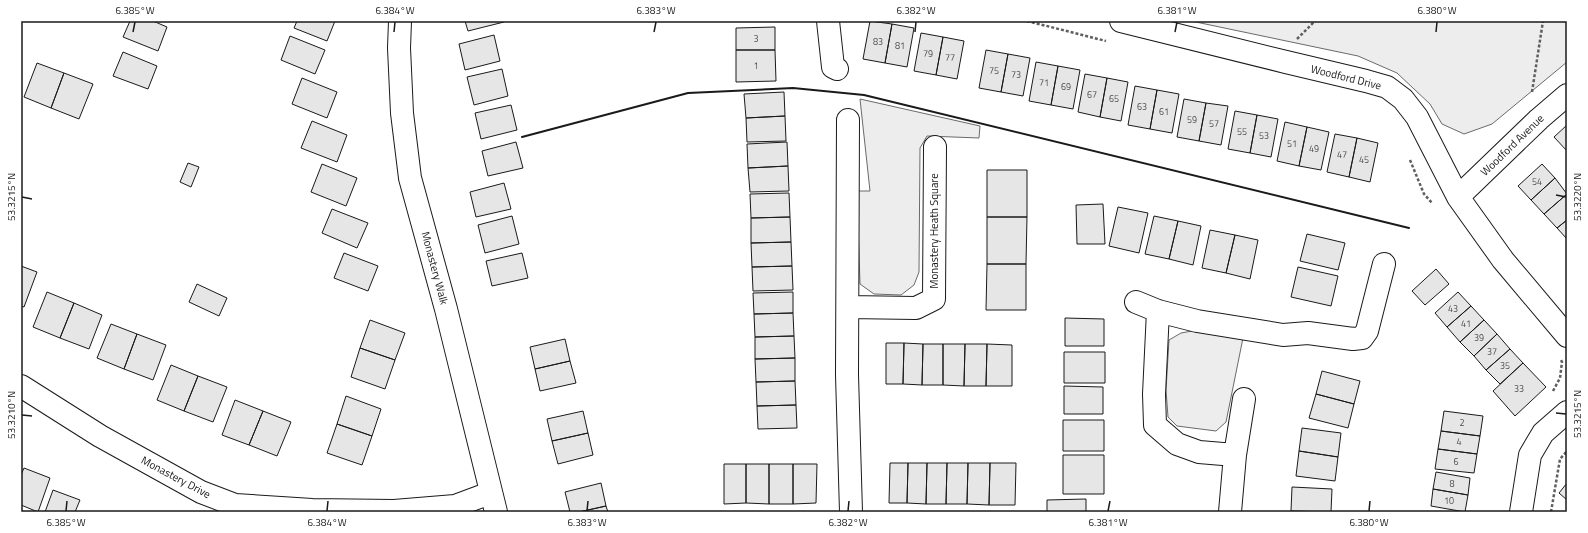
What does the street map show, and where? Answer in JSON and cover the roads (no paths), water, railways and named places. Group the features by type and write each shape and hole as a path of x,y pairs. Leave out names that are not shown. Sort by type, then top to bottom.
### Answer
{"street":[{"name":"Monastery Walk","path":"400,21 399,48 402,113 410,178 446,308 493,503"},
{"path":"828,21 833,67 837,69"},
{"name":"Woodford Drive","path":"1120,21 1366,81 1387,88 1403,99 1417,116 1458,197 1503,260 1567,336"},
{"name":"Woodford Avenue","path":"1458,197 1539,119 1567,95"},
{"path":"848,120 847,375 851,512"},
{"name":"Monastery Heath Square","path":"848,307 916,308 934,299 935,148"},
{"path":"1136,302 1158,311 1197,321 1283,335 1308,333 1346,339 1362,338 1367,331 1384,264"},
{"path":"1158,311 1154,394 1155,425 1177,444 1199,452 1234,456"},
{"name":"Monastery Drive","path":"21,386 107,440 201,492 235,505 312,510 394,511 493,503"},
{"path":"1230,512 1234,456 1244,398"},
{"path":"1521,512 1530,455 1543,433 1567,412"}]}
